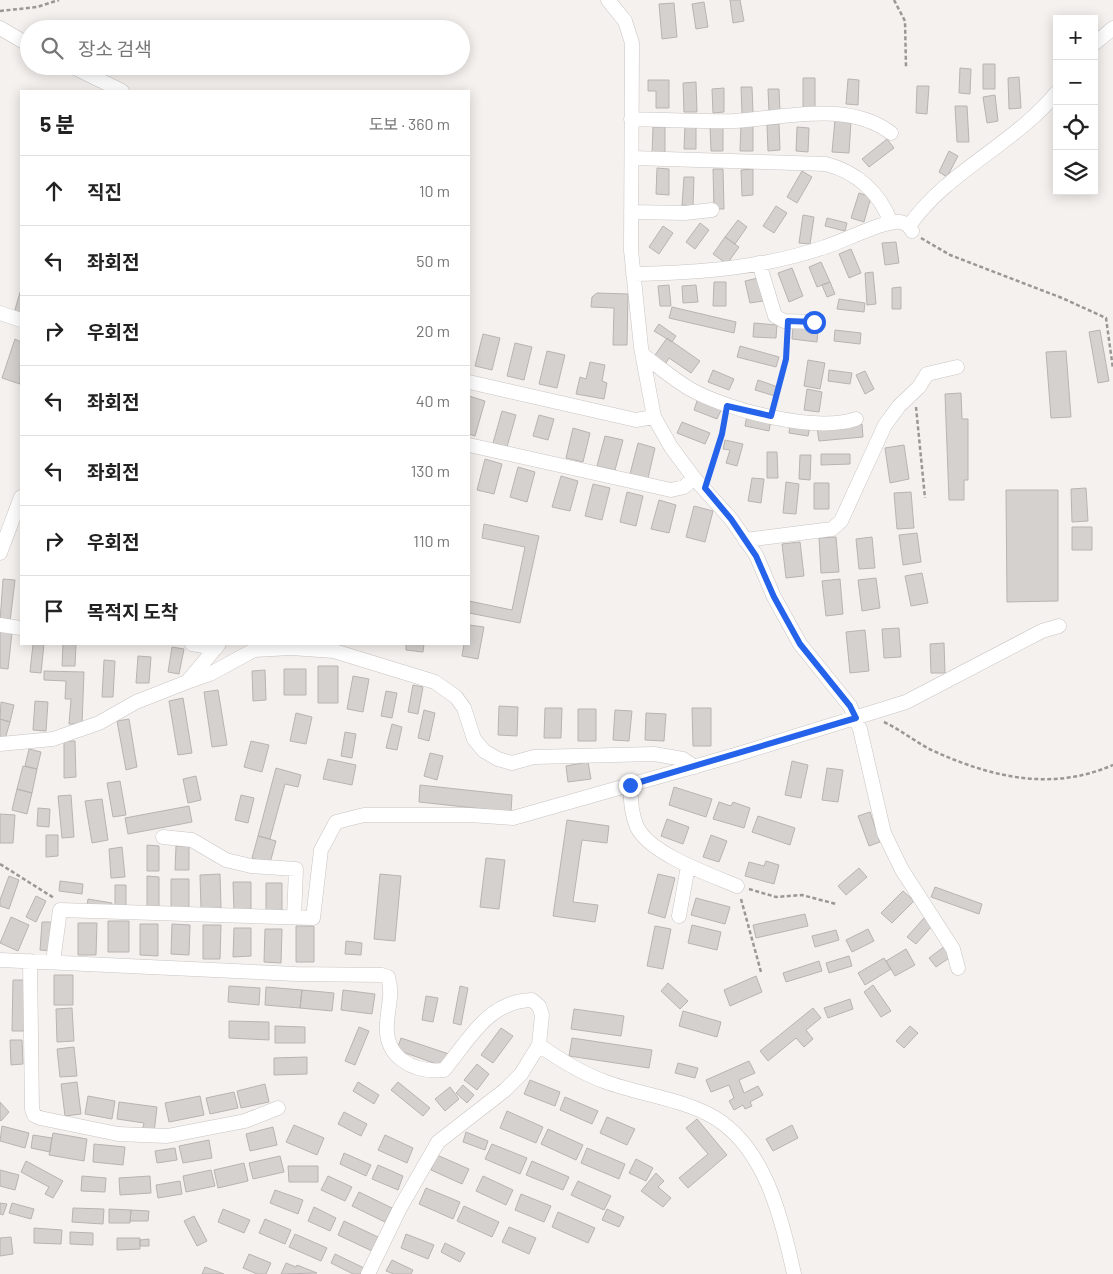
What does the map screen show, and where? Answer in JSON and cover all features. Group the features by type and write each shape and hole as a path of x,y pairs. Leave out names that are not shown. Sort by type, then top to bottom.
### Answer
{"street":[{"path":"608,0 625,21 632,43 631,212 633,274 643,355 654,417 671,447 694,478 705,488 756,556 774,597 800,644 861,717 884,833 902,870 953,949 958,968"},
{"path":"0,28 20,40"},
{"path":"1098,41 1113,28"},
{"path":"89,75 120,90"},
{"path":"633,274 674,273 759,264 826,247 891,223 900,222 911,228 935,196 1025,123 1053,96"},
{"path":"631,119 733,121 819,114 839,115 863,120 891,133"},
{"path":"632,158 826,164 843,168 861,180 878,197 891,223"},
{"path":"631,212 685,213 712,210"},
{"path":"759,264 775,316 788,321 814,322"},
{"path":"0,313 20,320"},
{"path":"643,355 689,388 727,406 813,423 842,423 856,419"},
{"path":"745,540 832,529 841,521 885,425 899,406 913,394 927,374 957,367"},
{"path":"470,382 636,420 654,417"},
{"path":"470,445 671,490 684,487 694,478"},
{"path":"0,553 20,500"},
{"path":"0,625 20,628"},
{"path":"54,962 60,910 313,918 321,850 336,822 364,815 469,815 513,818 695,767 906,702 1042,631 1059,626"},
{"path":"204,645 217,646"},
{"path":"187,682 217,646"},
{"path":"0,744 53,739 99,723 136,702 210,674 254,650 292,648 334,651 435,682 456,697 464,708 474,739 484,751 498,760 512,763 534,757 654,754 683,759 695,767"},
{"path":"630,785 632,813 638,829 668,854 688,866 737,886"},
{"path":"163,837 192,840 226,860 250,866 296,869 294,917"},
{"path":"679,916 688,866"},
{"path":"0,960 296,974 382,975 388,977 392,988 386,1025 391,1050 404,1063 434,1071 444,1070 484,1020 507,1003 532,1000 539,1006 542,1015 539,1045 521,1074 505,1090 438,1142 400,1208 368,1274"},
{"path":"30,961 34,1115 40,1118 118,1134 167,1136 245,1121 278,1108"},
{"path":"539,1045 582,1072 607,1082 690,1107 716,1118 742,1142 756,1161 778,1210 794,1274"}],"path":[{"path":"0,11 37,7 58,0"},
{"path":"894,0 906,21 906,67"},
{"path":"911,228 926,242 950,255 1062,298 1106,318 1113,369"},
{"path":"771,416 786,359 788,321"},
{"path":"913,394 918,412 925,498"},
{"path":"705,488 722,434 727,406"},
{"path":"861,717 889,725 937,753 989,771 1014,776 1058,781 1082,777 1113,766"},
{"path":"0,864 58,900 60,910"},
{"path":"737,886 776,897 802,895 836,904"},
{"path":"737,886 761,972"}],"building":[{"path":"730,0 740,0 744,21 733,23"},
{"path":"704,2 708,27 696,29 692,4"},
{"path":"674,3 677,37 662,39 659,4"},
{"path":"983,64 995,64 995,89 983,89"},
{"path":"960,68 971,69 970,94 959,93"},
{"path":"1019,77 1021,108 1009,109 1008,78"},
{"path":"803,78 815,78 815,110 803,110"},
{"path":"848,79 859,80 858,105 846,104"},
{"path":"648,80 669,80 669,108 656,108 656,91 648,91"},
{"path":"696,82 697,112 684,112 683,83"},
{"path":"917,86 929,86 927,114 916,113"},
{"path":"741,87 752,87 753,113 742,114"},
{"path":"724,88 724,112 713,113 712,89"},
{"path":"768,89 779,89 780,112 769,112"},
{"path":"995,95 998,121 987,123 983,97"},
{"path":"955,106 967,106 969,142 957,142"},
{"path":"835,120 851,121 849,153 832,152"},
{"path":"685,124 696,124 696,149 684,149"},
{"path":"741,124 753,124 753,151 740,151"},
{"path":"779,124 780,150 768,151 767,125"},
{"path":"710,126 723,126 723,151 711,151"},
{"path":"653,127 665,127 665,154 652,154"},
{"path":"797,127 809,128 808,152 796,151"},
{"path":"887,139 894,148 869,167 862,159"},
{"path":"949,151 958,156 947,177 939,172"},
{"path":"657,168 669,169 669,195 656,194"},
{"path":"713,169 723,169 724,209 714,209"},
{"path":"753,169 753,195 742,196 741,170"},
{"path":"802,171 812,177 797,203 787,197"},
{"path":"684,177 694,177 693,206 682,205"},
{"path":"859,193 871,197 864,222 851,218"},
{"path":"776,206 787,213 774,233 763,226"},
{"path":"803,215 814,217 810,244 799,243"},
{"path":"827,218 847,223 845,231 825,226"},
{"path":"738,220 747,227 735,244 725,237"},
{"path":"700,223 709,230 695,249 686,242"},
{"path":"663,226 673,233 659,254 649,247"},
{"path":"725,237 739,247 727,264 713,254"},
{"path":"896,242 899,263 885,265 882,243"},
{"path":"851,249 861,273 849,278 839,254"},
{"path":"821,262 830,282 817,287 809,267"},
{"path":"792,268 803,296 789,302 778,273"},
{"path":"873,272 876,304 867,305 865,273"},
{"path":"758,278 763,301 750,303 745,281"},
{"path":"714,282 726,282 726,306 713,306"},
{"path":"830,282 835,294 827,297 822,285"},
{"path":"669,285 671,306 660,306 658,286"},
{"path":"696,285 698,302 683,303 682,286"},
{"path":"901,287 901,309 892,309 892,288"},
{"path":"20,292 20,316 14,313"},
{"path":"597,293 628,294 627,345 613,345 614,308 591,307 592,297"},
{"path":"839,299 865,303 864,312 837,309"},
{"path":"672,307 736,322 734,333 669,318"},
{"path":"754,323 777,325 776,338 753,337"},
{"path":"659,324 676,336 672,342 654,331"},
{"path":"793,326 818,329 817,342 792,339"},
{"path":"835,330 861,333 860,344 834,341"},
{"path":"1100,330 1109,381 1098,383 1089,332"},
{"path":"483,334 500,338 492,370 475,366"},
{"path":"667,338 700,361 691,373 669,358 664,366 653,358"},
{"path":"15,339 20,342 20,384 2,378"},
{"path":"515,343 532,347 524,380 507,376"},
{"path":"740,346 779,357 776,367 737,357"},
{"path":"547,351 565,355 557,388 539,384"},
{"path":"1066,351 1071,417 1051,418 1046,352"},
{"path":"808,360 825,363 820,389 804,386"},
{"path":"590,362 605,365 602,381 607,383 604,399 576,394 580,377 586,379"},
{"path":"713,370 734,379 729,390 708,382"},
{"path":"829,370 852,373 850,384 828,381"},
{"path":"865,371 874,389 865,394 856,375"},
{"path":"758,380 778,387 775,396 755,390"},
{"path":"807,389 822,392 819,412 804,410"},
{"path":"961,393 962,419 968,419 968,480 964,480 964,500 949,500 945,394"},
{"path":"470,396 485,401 475,436 470,434"},
{"path":"698,398 722,408 717,419 694,410"},
{"path":"502,411 516,415 507,447 493,443"},
{"path":"539,415 554,419 548,440 533,436"},
{"path":"747,415 771,420 769,431 745,426"},
{"path":"682,422 710,433 705,444 677,433"},
{"path":"790,423 810,427 808,436 789,433"},
{"path":"862,424 863,437 819,441 817,428"},
{"path":"573,428 590,433 583,462 566,458"},
{"path":"605,436 623,440 615,470 597,466"},
{"path":"725,440 743,444 737,466 726,463 730,450 723,449"},
{"path":"638,443 655,448 648,478 630,474"},
{"path":"904,445 909,479 890,483 885,448"},
{"path":"767,452 777,452 778,478 767,478"},
{"path":"821,454 850,454 850,464 821,465"},
{"path":"800,455 811,455 810,480 799,479"},
{"path":"485,459 502,464 494,494 477,490"},
{"path":"518,467 535,472 527,502 510,497"},
{"path":"561,476 578,481 570,511 552,507"},
{"path":"752,478 764,479 761,503 748,501"},
{"path":"786,482 799,484 796,514 783,513"},
{"path":"814,483 829,483 829,509 814,509"},
{"path":"593,484 610,488 602,520 585,516"},
{"path":"1086,488 1088,521 1072,522 1071,489"},
{"path":"1006,490 1058,490 1058,601 1007,602"},
{"path":"627,492 643,496 636,526 620,522"},
{"path":"911,492 914,528 897,529 894,493"},
{"path":"659,500 676,505 669,533 651,529"},
{"path":"694,506 713,511 705,542 686,537"},
{"path":"484,524 539,536 520,623 470,613 470,601 512,610 525,547 482,538"},
{"path":"1072,527 1092,527 1092,550 1072,550"},
{"path":"917,533 921,562 903,565 899,535"},
{"path":"836,537 839,572 821,573 819,538"},
{"path":"872,537 875,568 859,569 856,539"},
{"path":"800,542 804,576 786,578 782,544"},
{"path":"922,573 928,603 911,606 905,576"},
{"path":"876,578 880,608 862,611 858,580"},
{"path":"3,579 15,580 10,622 0,621"},
{"path":"840,579 843,614 826,616 822,581"},
{"path":"470,625 484,627 478,659 462,656 464,645 470,645"},
{"path":"899,628 901,657 884,658 882,629"},
{"path":"865,630 869,671 850,673 846,632"},
{"path":"0,632 12,633 8,669 0,668"},
{"path":"944,643 945,673 931,673 930,644"},
{"path":"33,645 44,645 41,673 30,672"},
{"path":"63,645 76,645 75,666 62,666"},
{"path":"406,645 424,645 423,652 406,650"},
{"path":"172,647 184,649 179,674 168,672"},
{"path":"138,656 151,657 149,683 136,683"},
{"path":"104,660 115,661 113,697 102,697"},
{"path":"318,666 338,666 338,703 318,703"},
{"path":"284,669 306,669 306,695 284,695"},
{"path":"265,670 266,700 253,701 252,671"},
{"path":"44,671 84,672 82,724 69,724 71,699 65,699 66,681 44,680"},
{"path":"353,676 369,679 363,712 347,709"},
{"path":"413,685 423,687 418,714 408,712"},
{"path":"218,690 227,745 212,747 204,692"},
{"path":"386,691 397,693 392,718 381,716"},
{"path":"183,698 192,753 178,755 169,701"},
{"path":"35,701 48,702 46,731 33,730"},
{"path":"1,702 14,705 10,722 0,719"},
{"path":"499,706 518,707 517,736 498,735"},
{"path":"545,708 562,708 561,738 544,738"},
{"path":"692,708 711,708 711,746 693,746"},
{"path":"578,709 596,709 596,741 578,741"},
{"path":"424,710 435,713 429,741 418,738"},
{"path":"615,710 632,711 629,741 613,740"},
{"path":"296,713 312,717 306,744 290,741"},
{"path":"646,713 666,714 664,741 645,740"},
{"path":"0,719 10,722 5,739 0,737"},
{"path":"129,719 137,767 126,770 117,721"},
{"path":"392,724 402,727 397,750 386,748"},
{"path":"345,732 356,734 352,758 341,756"},
{"path":"64,741 75,741 76,777 64,778"},
{"path":"251,741 269,745 262,772 244,767"},
{"path":"29,749 41,752 37,769 25,766"},
{"path":"430,753 443,756 437,780 424,776"},
{"path":"328,759 356,765 352,785 323,779"},
{"path":"792,761 808,765 801,798 785,795"},
{"path":"588,762 591,779 568,782 566,766"},
{"path":"23,766 37,769 32,793 17,789"},
{"path":"276,768 301,775 298,787 285,784 270,839 258,836"},
{"path":"827,768 843,770 838,802 822,800"},
{"path":"196,776 201,800 188,803 183,779"},
{"path":"120,781 126,815 113,817 107,783"},
{"path":"420,785 512,795 511,812 419,802"},
{"path":"674,787 712,799 706,817 669,805"},
{"path":"17,789 32,793 27,814 12,810"},
{"path":"71,795 74,837 62,838 58,796"},
{"path":"241,795 254,798 248,823 235,820"},
{"path":"102,799 108,840 92,843 85,801"},
{"path":"719,802 731,806 733,802 750,808 744,828 713,819"},
{"path":"189,806 192,822 128,834 125,818"},
{"path":"38,808 50,809 49,827 37,826"},
{"path":"870,812 880,842 869,846 858,816"},
{"path":"0,814 15,815 13,843 0,843"},
{"path":"758,816 795,828 790,845 752,832"},
{"path":"667,819 689,827 683,844 661,836"},
{"path":"567,820 609,826 607,843 582,840 573,902 598,905 595,922 553,916"},
{"path":"46,835 58,835 58,856 46,857"},
{"path":"711,835 727,841 719,862 703,857"},
{"path":"258,836 276,841 270,863 252,858"},
{"path":"147,845 159,846 159,871 147,871"},
{"path":"176,846 189,846 189,870 175,870"},
{"path":"122,847 125,877 111,878 109,849"},
{"path":"486,858 505,860 499,909 480,907"},
{"path":"766,861 779,865 774,884 745,876 749,862 764,866"},
{"path":"859,868 867,877 846,895 838,886"},
{"path":"220,874 221,908 201,909 200,875"},
{"path":"380,874 401,876 395,941 374,939"},
{"path":"658,874 675,878 665,918 648,913"},
{"path":"9,876 19,880 9,909 0,906 0,900"},
{"path":"147,876 159,877 159,911 147,911"},
{"path":"171,879 189,879 189,911 171,911"},
{"path":"60,881 83,884 82,894 59,891"},
{"path":"233,882 251,882 251,910 234,911"},
{"path":"266,883 282,883 282,911 266,911"},
{"path":"115,885 126,885 126,907 115,907"},
{"path":"935,887 982,904 979,914 931,897"},
{"path":"903,891 914,901 892,923 881,913"},
{"path":"36,896 46,901 36,922 26,917"},
{"path":"696,898 730,907 725,924 691,915"},
{"path":"88,899 112,903 111,910 87,906"},
{"path":"805,914 808,926 756,938 753,925"},
{"path":"11,917 29,925 18,951 0,943"},
{"path":"924,918 932,926 916,944 907,937"},
{"path":"108,921 129,921 129,952 108,952"},
{"path":"42,922 55,922 53,951 40,950"},
{"path":"78,923 97,923 96,955 78,955"},
{"path":"140,924 158,924 158,956 140,955"},
{"path":"172,924 190,925 189,955 171,954"},
{"path":"203,925 221,925 220,959 203,959"},
{"path":"692,925 721,932 717,950 688,943"},
{"path":"296,926 314,926 314,962 296,962"},
{"path":"655,926 671,929 663,969 647,966"},
{"path":"234,928 251,928 251,956 233,957"},
{"path":"265,929 282,929 281,963 264,962"},
{"path":"868,929 874,941 852,952 846,940"},
{"path":"836,930 839,940 815,947 812,936"},
{"path":"346,941 362,943 361,955 345,954"},
{"path":"945,946 952,956 936,967 929,958"},
{"path":"906,949 915,965 895,976 886,961"},
{"path":"849,956 852,966 829,973 826,963"},
{"path":"884,958 891,969 865,985 858,973"},
{"path":"819,961 822,971 786,982 783,973"},
{"path":"54,975 73,975 73,1005 54,1005"},
{"path":"756,976 762,992 730,1006 724,990"},
{"path":"13,980 25,980 25,1031 12,1031"},
{"path":"668,983 688,1001 680,1009 661,991"},
{"path":"873,985 891,1011 881,1017 864,992"},
{"path":"229,986 260,988 259,1005 228,1002"},
{"path":"460,986 468,988 461,1025 453,1023"},
{"path":"266,987 302,990 300,1008 265,1005"},
{"path":"302,990 334,993 332,1011 300,1008"},
{"path":"343,990 375,994 372,1014 341,1010"},
{"path":"426,996 438,998 433,1022 422,1020"},
{"path":"850,999 853,1009 828,1018 824,1008"},
{"path":"72,1008 74,1041 57,1042 56,1009"},
{"path":"813,1008 821,1018 806,1030 813,1039 804,1047 796,1038 768,1061 760,1051"},
{"path":"574,1009 624,1016 621,1036 571,1029"},
{"path":"683,1011 721,1022 717,1037 679,1026"},
{"path":"229,1021 269,1022 269,1040 229,1038"},
{"path":"275,1026 305,1027 305,1043 275,1043"},
{"path":"910,1026 918,1033 904,1048 896,1041"},
{"path":"359,1027 369,1031 355,1065 345,1061"},
{"path":"501,1028 513,1036 493,1063 481,1055"},
{"path":"401,1038 449,1054 445,1067 397,1050"},
{"path":"572,1038 652,1050 649,1068 569,1056"},
{"path":"10,1040 22,1040 23,1064 11,1065"},
{"path":"74,1047 77,1076 60,1077 57,1049"},
{"path":"307,1057 307,1074 274,1075 274,1058"},
{"path":"749,1061 755,1073 739,1080 744,1093 758,1086 763,1095 750,1102 752,1106 745,1109 743,1105 734,1110 729,1101 734,1098 729,1085 711,1092 706,1080"},
{"path":"678,1063 698,1068 695,1078 675,1073"},
{"path":"477,1064 489,1074 477,1090 464,1080"},
{"path":"530,1080 560,1092 555,1106 524,1094"},
{"path":"77,1082 81,1114 65,1116 61,1084"},
{"path":"358,1082 379,1095 374,1104 353,1091"},
{"path":"398,1082 430,1108 423,1116 391,1090"},
{"path":"265,1084 269,1102 241,1108 237,1091"},
{"path":"463,1085 474,1095 467,1103 456,1093"},
{"path":"450,1087 459,1099 445,1111 435,1099"},
{"path":"234,1092 238,1108 210,1114 206,1098"},
{"path":"88,1096 115,1101 112,1119 85,1114"},
{"path":"200,1096 204,1115 169,1122 165,1103"},
{"path":"565,1097 598,1111 592,1124 560,1110"},
{"path":"0,1102 9,1112 1,1121 0,1120"},
{"path":"119,1102 157,1107 154,1133 142,1132 144,1123 117,1119"},
{"path":"507,1111 543,1127 536,1143 500,1128"},
{"path":"344,1112 367,1124 361,1136 338,1124"},
{"path":"607,1117 635,1129 627,1145 600,1133"},
{"path":"697,1119 727,1155 688,1188 679,1178 708,1154 686,1128"},
{"path":"294,1125 324,1138 317,1155 286,1142"},
{"path":"792,1125 798,1138 773,1151 766,1139"},
{"path":"2,1126 29,1133 25,1148 0,1141"},
{"path":"273,1127 277,1145 250,1151 246,1134"},
{"path":"548,1129 583,1145 576,1160 541,1144"},
{"path":"466,1132 488,1141 485,1150 463,1142"},
{"path":"53,1133 87,1139 84,1161 49,1155"},
{"path":"33,1135 52,1138 50,1152 31,1148"},
{"path":"385,1135 413,1148 407,1163 378,1150"},
{"path":"209,1140 212,1158 183,1163 179,1146"},
{"path":"94,1144 125,1147 123,1165 93,1162"},
{"path":"492,1144 527,1158 520,1174 485,1159"},
{"path":"175,1148 177,1160 157,1163 155,1151"},
{"path":"587,1148 625,1164 619,1179 581,1163"},
{"path":"344,1153 371,1165 366,1176 340,1164"},
{"path":"437,1155 469,1169 462,1184 431,1170"},
{"path":"280,1156 284,1172 253,1179 249,1163"},
{"path":"636,1159 653,1168 646,1181 629,1173"},
{"path":"26,1161 63,1181 53,1198 45,1194 49,1187 21,1172"},
{"path":"532,1161 569,1177 563,1190 526,1175"},
{"path":"244,1163 248,1181 218,1188 214,1170"},
{"path":"378,1165 403,1176 398,1190 372,1179"},
{"path":"288,1166 318,1166 318,1182 289,1182"},
{"path":"0,1170 19,1175 15,1190 0,1186"},
{"path":"211,1170 215,1186 186,1192 183,1176"},
{"path":"656,1173 664,1181 658,1187 671,1198 663,1207 641,1191"},
{"path":"82,1176 106,1178 105,1192 81,1191"},
{"path":"150,1176 151,1193 120,1195 119,1178"},
{"path":"328,1176 352,1187 345,1201 321,1190"},
{"path":"483,1176 513,1190 506,1205 476,1191"},
{"path":"180,1181 182,1194 158,1198 156,1185"},
{"path":"578,1181 611,1196 604,1210 571,1195"},
{"path":"426,1188 460,1202 453,1219 419,1204"},
{"path":"275,1190 303,1200 298,1214 270,1203"},
{"path":"359,1192 392,1208 385,1222 352,1206"},
{"path":"521,1194 551,1206 544,1222 515,1210"},
{"path":"0,1203 7,1204 3,1215 0,1214"},
{"path":"12,1203 34,1209 31,1219 9,1213"},
{"path":"464,1206 499,1222 492,1237 457,1221"},
{"path":"314,1207 336,1218 330,1231 308,1221"},
{"path":"73,1208 104,1209 103,1224 72,1222"},
{"path":"109,1209 131,1210 130,1223 109,1223"},
{"path":"223,1209 250,1220 244,1233 218,1222"},
{"path":"607,1209 624,1217 619,1227 602,1220"},
{"path":"131,1210 149,1211 148,1221 130,1221"},
{"path":"558,1212 595,1228 588,1243 552,1227"},
{"path":"194,1216 207,1241 197,1246 184,1221"},
{"path":"265,1219 291,1230 285,1244 259,1233"},
{"path":"344,1221 378,1237 372,1251 338,1235"},
{"path":"509,1227 536,1238 529,1254 502,1242"},
{"path":"34,1228 62,1230 61,1244 34,1243"},
{"path":"70,1232 93,1233 93,1245 70,1244"},
{"path":"295,1234 327,1248 321,1261 289,1247"},
{"path":"406,1234 434,1245 428,1259 401,1248"},
{"path":"11,1237 13,1254 0,1256 0,1238"},
{"path":"117,1238 140,1238 140,1249 117,1250"},
{"path":"149,1239 149,1246 140,1246 140,1240"},
{"path":"445,1243 465,1253 460,1262 441,1252"},
{"path":"249,1254 271,1263 266,1274 257,1274 243,1268"},
{"path":"335,1254 364,1268 361,1274 353,1274 331,1263"},
{"path":"392,1260 413,1270 411,1274 394,1274 386,1271"},
{"path":"286,1263 296,1267 297,1265 317,1273 281,1274"},
{"path":"205,1267 224,1274 202,1274"}],"route":[{"path":"630,785 856,718 850,706 800,644 774,597 756,556 731,519 705,488 722,434 727,406 771,416 786,359 788,321 814,322"}]}
